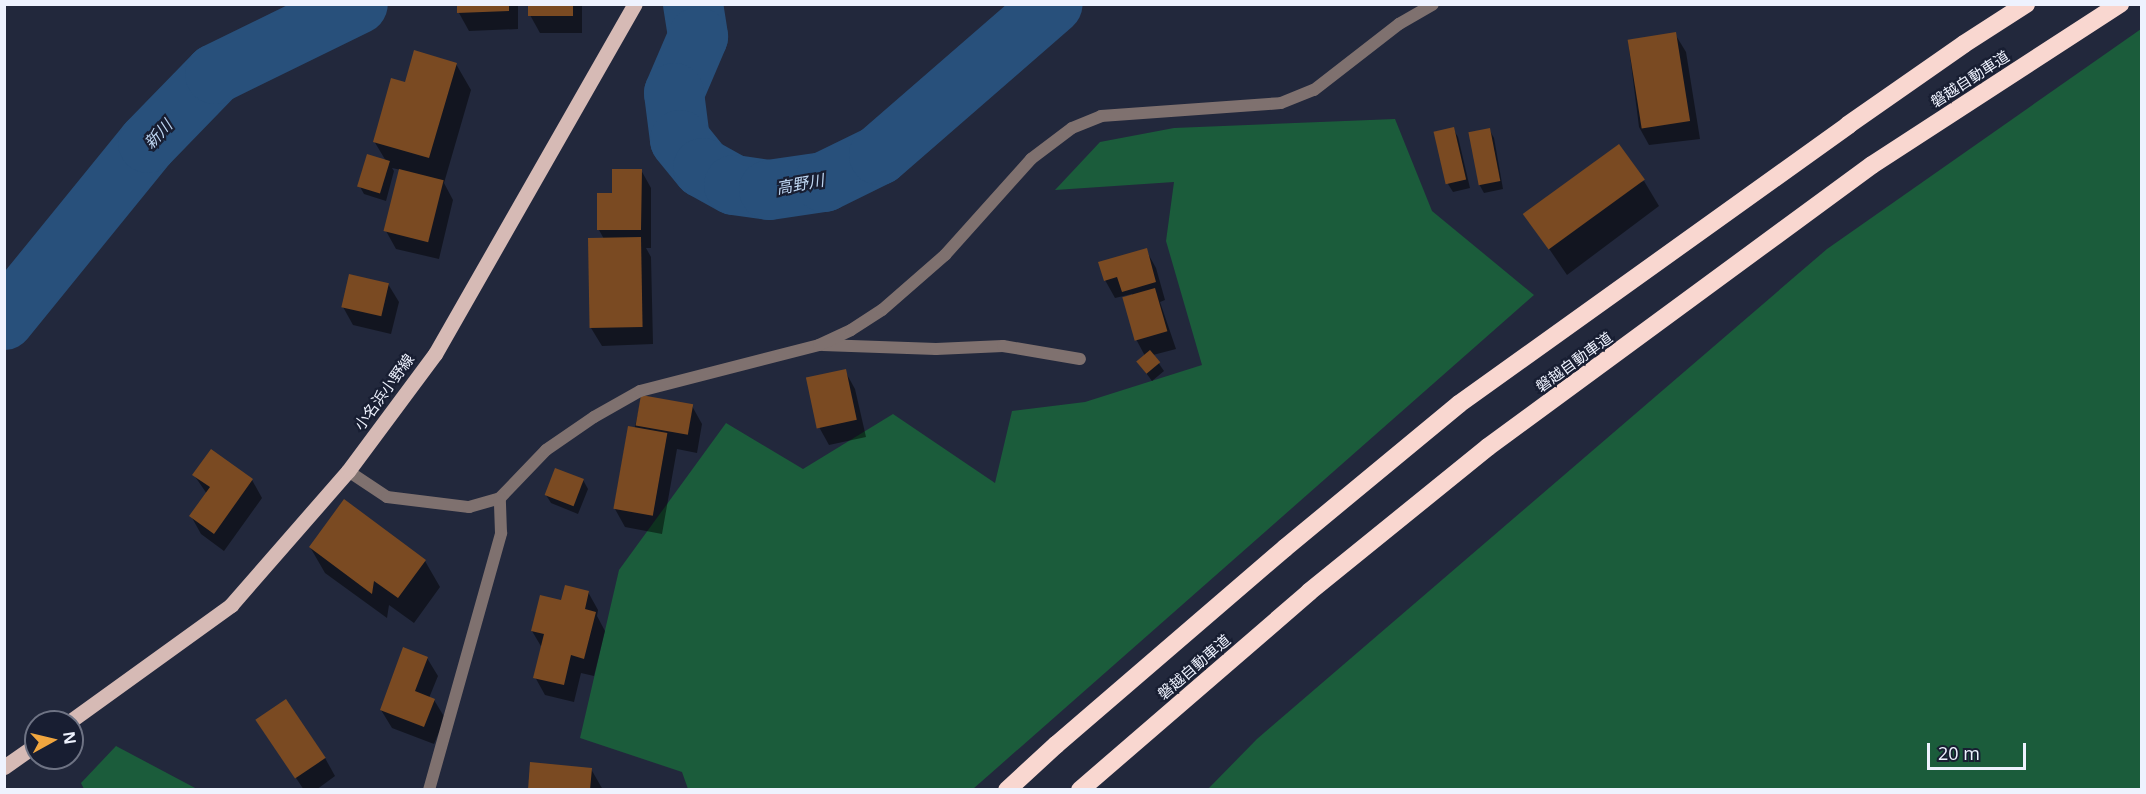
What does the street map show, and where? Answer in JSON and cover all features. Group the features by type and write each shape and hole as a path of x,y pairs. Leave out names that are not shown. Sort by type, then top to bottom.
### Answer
{"highway":[{"name":"磐越自動車道","path":"1007,789 1258,571 1459,404 1964,44 2026,4"},
{"name":"磐越自動車道","path":"1080,789 1309,592 1488,447 1872,165 2120,4"}],"main road":[{"name":"小名浜小野線","path":"84,711 231,605 348,471 435,354 635,4"},
{"path":"4,767 24,753"}],"street":[{"path":"348,471 387,497 470,507 500,498 546,450 639,390 819,345 851,330 882,310 945,255 1031,159 1071,128 1101,116 1281,103 1314,90 1399,24 1433,4"},
{"path":"819,345 936,349 1003,346 1080,359"},
{"path":"429,789 501,533 500,498"}],"green space":[{"path":"2141,29 2141,789 1208,789 1257,739 1827,249"},
{"path":"1395,119 1432,211 1534,295 973,789 688,789 682,772 580,738 619,570 726,423 803,469 893,414 995,483 1012,411 1085,402 1202,365 1166,241 1174,182 1055,190 1100,142 1174,128"},
{"path":"116,746 197,789 84,789 81,783"}],"building":[{"path":"457,4 509,4 509,11 457,13"},
{"path":"528,4 573,4 573,16 528,16"},
{"path":"1676,32 1690,121 1642,129 1628,40"},
{"path":"414,50 457,63 429,158 373,142 391,78 405,82"},
{"path":"1454,127 1466,180 1446,184 1434,132"},
{"path":"1490,128 1500,181 1479,185 1468,132"},
{"path":"1619,144 1645,180 1549,250 1523,214"},
{"path":"367,154 390,161 380,194 357,187"},
{"path":"399,169 444,180 428,242 384,231"},
{"path":"612,169 642,169 641,230 597,230 597,193 612,193"},
{"path":"641,237 643,327 590,328 588,238"},
{"path":"1147,248 1156,282 1122,292 1117,277 1104,281 1098,262"},
{"path":"349,274 389,283 381,316 341,307"},
{"path":"1155,288 1167,331 1135,341 1122,297"},
{"path":"1150,350 1160,362 1146,374 1136,362"},
{"path":"846,369 857,420 817,428 806,378"},
{"path":"641,395 693,404 688,435 636,426"},
{"path":"628,426 667,433 653,516 613,509"},
{"path":"211,449 253,479 214,534 189,516 210,487 192,475"},
{"path":"555,468 584,479 574,506 545,495"},
{"path":"344,499 426,560 398,598 374,581 372,594 309,547"},
{"path":"565,585 589,591 585,609 596,612 584,659 571,655 564,685 533,678 544,634 531,631 540,595 561,600"},
{"path":"403,647 428,657 415,691 435,699 424,727 380,710"},
{"path":"286,699 326,758 295,779 255,720"},
{"path":"530,762 592,768 590,790 528,790"}],"waterway":[{"name":"新川","path":"4,320 148,143 215,74 358,4"},
{"name":"高野川","path":"693,4 698,37 674,93 680,140 703,168 734,185 769,190 824,182 879,155 1053,4"}]}
